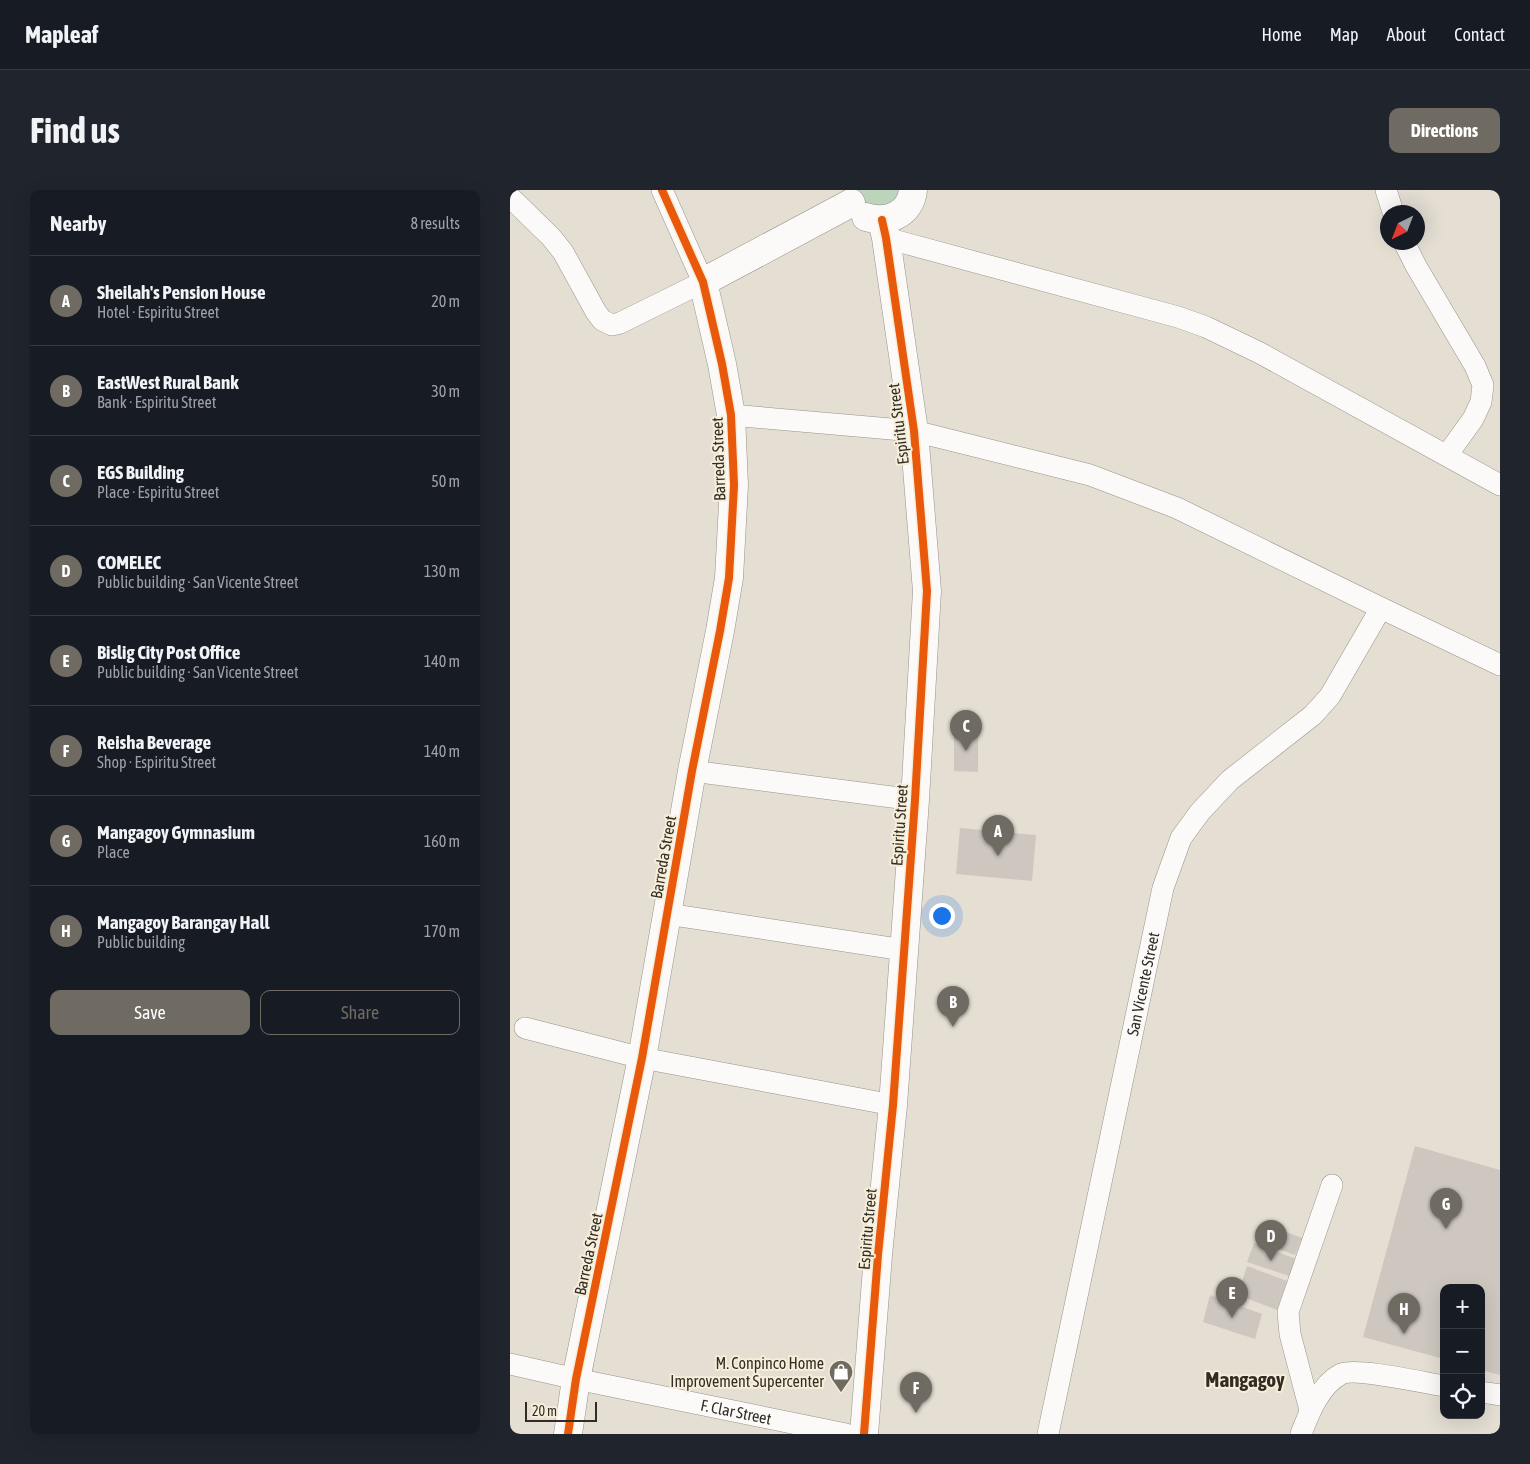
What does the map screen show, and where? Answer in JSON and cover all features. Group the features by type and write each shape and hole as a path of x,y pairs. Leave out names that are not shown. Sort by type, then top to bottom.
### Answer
{"street":[{"path":"662,190 703,282"},
{"path":"884,229 892,218 902,212 908,204 912,190"},
{"path":"1386,190 1391,205"},
{"path":"510,197 551,237 563,252 596,312 602,320 612,325 620,323 703,282 849,196 856,210 872,219 884,229 1206,327 1260,353 1500,484"},
{"name":"Espiritu Street","path":"864,1434 878,1255 893,1105 915,800 927,591 914,431 884,229"},
{"path":"1408,250 1475,366 1483,385 1481,402 1472,419 1447,455"},
{"name":"Barreda Street","path":"568,1434 576,1379 642,1058 692,771 730,578 734,485 732,415 703,282"},
{"path":"732,415 914,431 1090,475 1177,508 1500,665"},
{"name":"San Vicente Street","path":"1048,1434 1163,888 1181,838 1200,812 1230,780 1313,715 1330,696 1381,608"},
{"path":"692,771 915,800"},
{"path":"667,914 904,950"},
{"path":"525,1028 642,1058 893,1105"},
{"path":"1310,1410 1290,1334 1288,1312 1332,1185"},
{"name":"F. Clar Street","path":"510,1364 846,1434"},
{"path":"1301,1434 1310,1410 1322,1392 1342,1374 1358,1372 1440,1385"},
{"path":"1485,1393 1500,1395"}],"green space":[{"path":"856,190 902,190 901,194 888,207 865,205"}],"building":[{"path":"954,730 978,730 978,772 954,771"},
{"path":"960,828 1036,835 1032,881 956,874"},
{"path":"1415,1146 1500,1170 1500,1375 1485,1371 1485,1284 1440,1284 1440,1358 1363,1337"},
{"path":"1263,1223 1302,1238 1295,1255 1255,1240"},
{"path":"1254,1243 1296,1259 1289,1276 1247,1262"},
{"path":"1247,1266 1287,1281 1277,1310 1238,1295"},
{"path":"1210,1295 1262,1314 1255,1339 1203,1322"}],"cycle path":[{"path":"568,1434 576,1379 642,1058 692,771 729,578 734,485 731,415 722,364 703,282 662,190"},
{"path":"864,1434 878,1255 893,1105 915,800 927,591 914,431 882,220"}],"place":[{"name":"EGS Building","path":"966,751"},
{"name":"Sheilah's Pension House","path":"998,856"},
{"name":"EastWest Rural Bank","path":"953,1027"},
{"name":"Mangagoy Gymnasium","path":"1446,1229"},
{"name":"COMELEC","path":"1271,1261"},
{"name":"Bislig City Post Office","path":"1232,1318"},
{"name":"Mangagoy Barangay Hall","path":"1404,1334"},
{"name":"M. Conpinco Home Improvement Supercenter","path":"841,1393"},
{"name":"Reisha Beverage","path":"916,1413"}],"district":[{"name":"Mangagoy","path":"1245,1380"}]}
